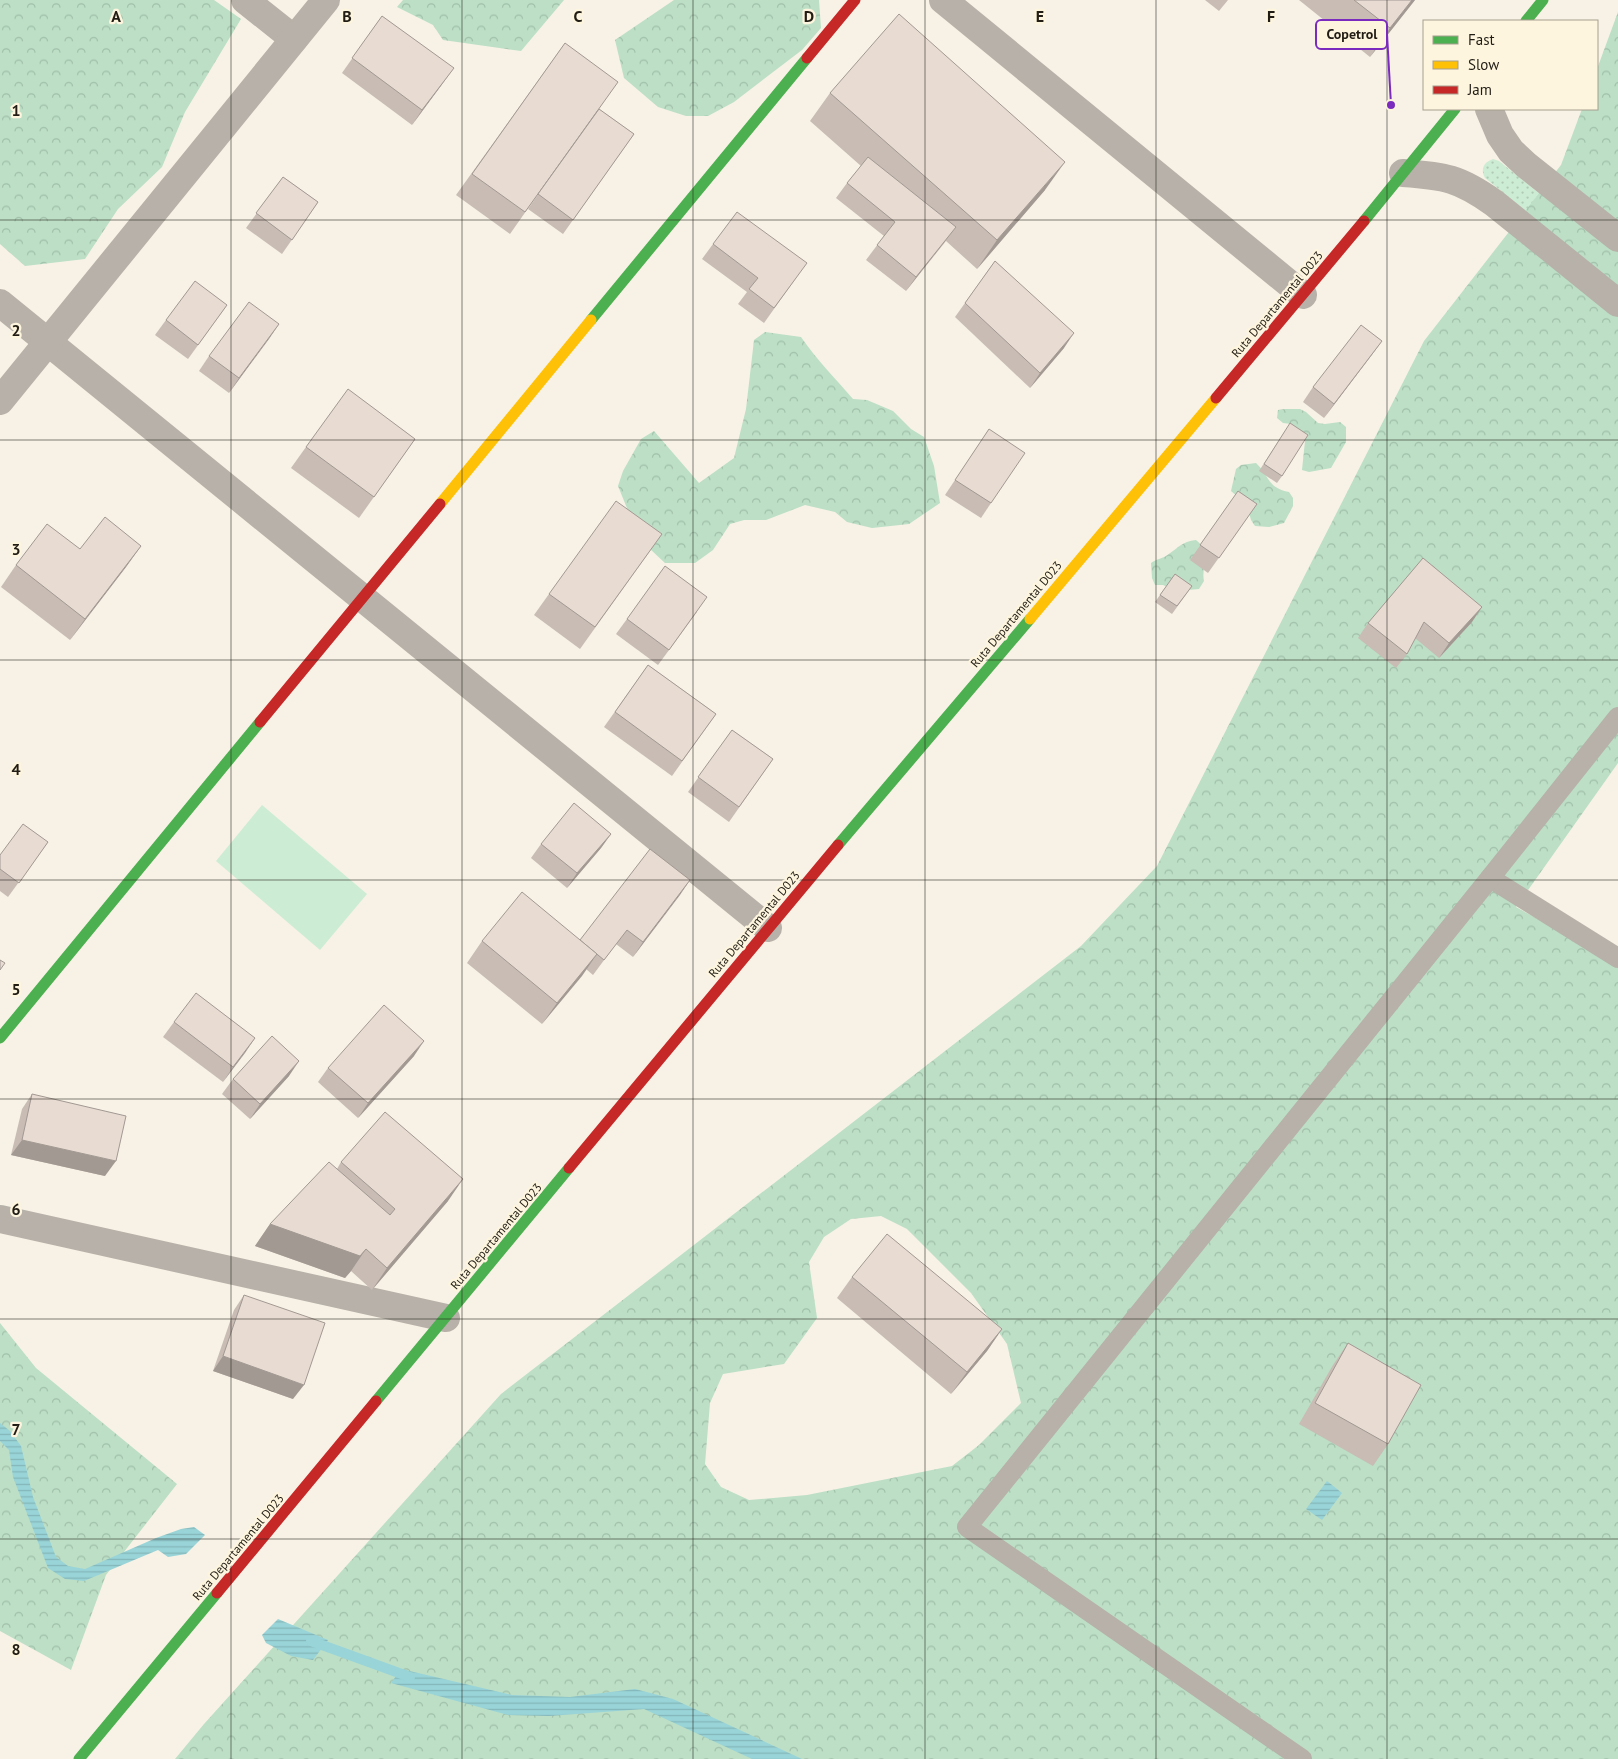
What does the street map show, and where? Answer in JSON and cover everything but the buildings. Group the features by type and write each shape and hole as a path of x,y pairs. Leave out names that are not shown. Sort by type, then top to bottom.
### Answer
{"main road":[{"path":"0,1038 855,0"},
{"path":"1527,20 1544,0"},
{"name":"Ruta Departamental D023","path":"79,1759 768,928 1302,295 1454,110"}],"street":[{"path":"245,0 294,39"},
{"path":"0,401 326,0"},
{"path":"943,0 1302,295"},
{"path":"1489,110 1500,135 1511,151 1618,238"},
{"path":"1402,173 1436,175 1473,188 1618,303"},
{"path":"0,303 768,928"},
{"path":"0,1219 446,1318"}],"lane":[{"path":"1302,1759 967,1527 1618,717"},
{"path":"1490,878 1618,958"}],"green space":[{"path":"0,0 214,0 241,19 185,112 162,167 118,209 85,259 25,266 0,244"},
{"path":"403,0 564,0 521,51 443,40 433,25 397,7"},
{"path":"674,0 819,0 821,28 802,50 734,102 708,116 686,116 658,107 624,78 615,40"},
{"path":"1618,12 1618,763 1516,907 1618,963 1618,1759 175,1759 204,1724 501,1394 1081,946 1157,866 1424,341 1561,165 1582,110 1598,110 1598,66","holes":["881,1216 907,1229 971,1293 1007,1344 1021,1403 979,1445 952,1466 807,1495 749,1500 721,1487 705,1464 710,1403 723,1374 784,1364 817,1318 809,1262 824,1237 851,1219"]},
{"path":"1493,159 1499,161 1618,257 1618,285 1485,178 1484,166"},
{"path":"765,332 801,337 819,361 853,399 867,400 893,411 911,429 924,437 934,466 940,503 909,524 872,528 847,522 835,512 805,505 766,520 744,520 730,524 713,550 695,563 665,563 650,549 633,523 618,486 623,471 641,439 654,431 699,483 734,458 746,409 754,340"},
{"path":"1300,409 1318,423 1340,422 1346,427 1346,442 1331,468 1309,472 1302,470 1305,441 1291,424 1283,423 1277,418 1278,410"},
{"path":"1256,463 1277,488 1289,492 1293,498 1293,506 1284,523 1269,527 1255,526 1251,520 1247,505 1231,491 1236,469 1241,465"},
{"path":"1196,540 1201,545 1205,554 1204,581 1199,589 1176,591 1163,585 1155,585 1152,578 1151,563 1166,556 1183,544"},
{"path":"262,805 367,894 320,950 216,861"},
{"path":"0,1323 36,1368 177,1484 106,1575 71,1670 0,1631"}],"water":[{"path":"0,1423 10,1431 21,1446 33,1497 56,1557 68,1566 85,1569 181,1529 194,1527 205,1535 186,1554 168,1557 158,1550 84,1581 65,1579 48,1568 13,1477 9,1450 0,1441"},
{"path":"1327,1481 1342,1493 1322,1520 1306,1509"},
{"path":"278,1619 328,1640 313,1660 291,1656 266,1643 262,1635"},
{"path":"401,1669 512,1695 570,1697 635,1689 673,1699 802,1759 752,1759 644,1709 549,1716 508,1715 391,1683"}],"waterway":[{"path":"311,1641 410,1677"}],"traffic: fast":[{"path":"1527,20 1543,0"},
{"path":"591,320 807,58"},
{"path":"1364,221 1454,110"},
{"path":"838,845 1030,619"},
{"path":"0,1038 260,722"},
{"path":"376,1401 569,1168"},
{"path":"79,1759 217,1593"}],"traffic: slow":[{"path":"440,504 591,320"},
{"path":"1030,619 1216,398"}],"traffic: jam":[{"path":"807,58 855,0"},
{"path":"1216,398 1364,221"},
{"path":"260,722 440,504"},
{"path":"569,1168 838,845"},
{"path":"217,1593 376,1401"}],"place":[{"name":"Copetrol","path":"1391,105"}]}
